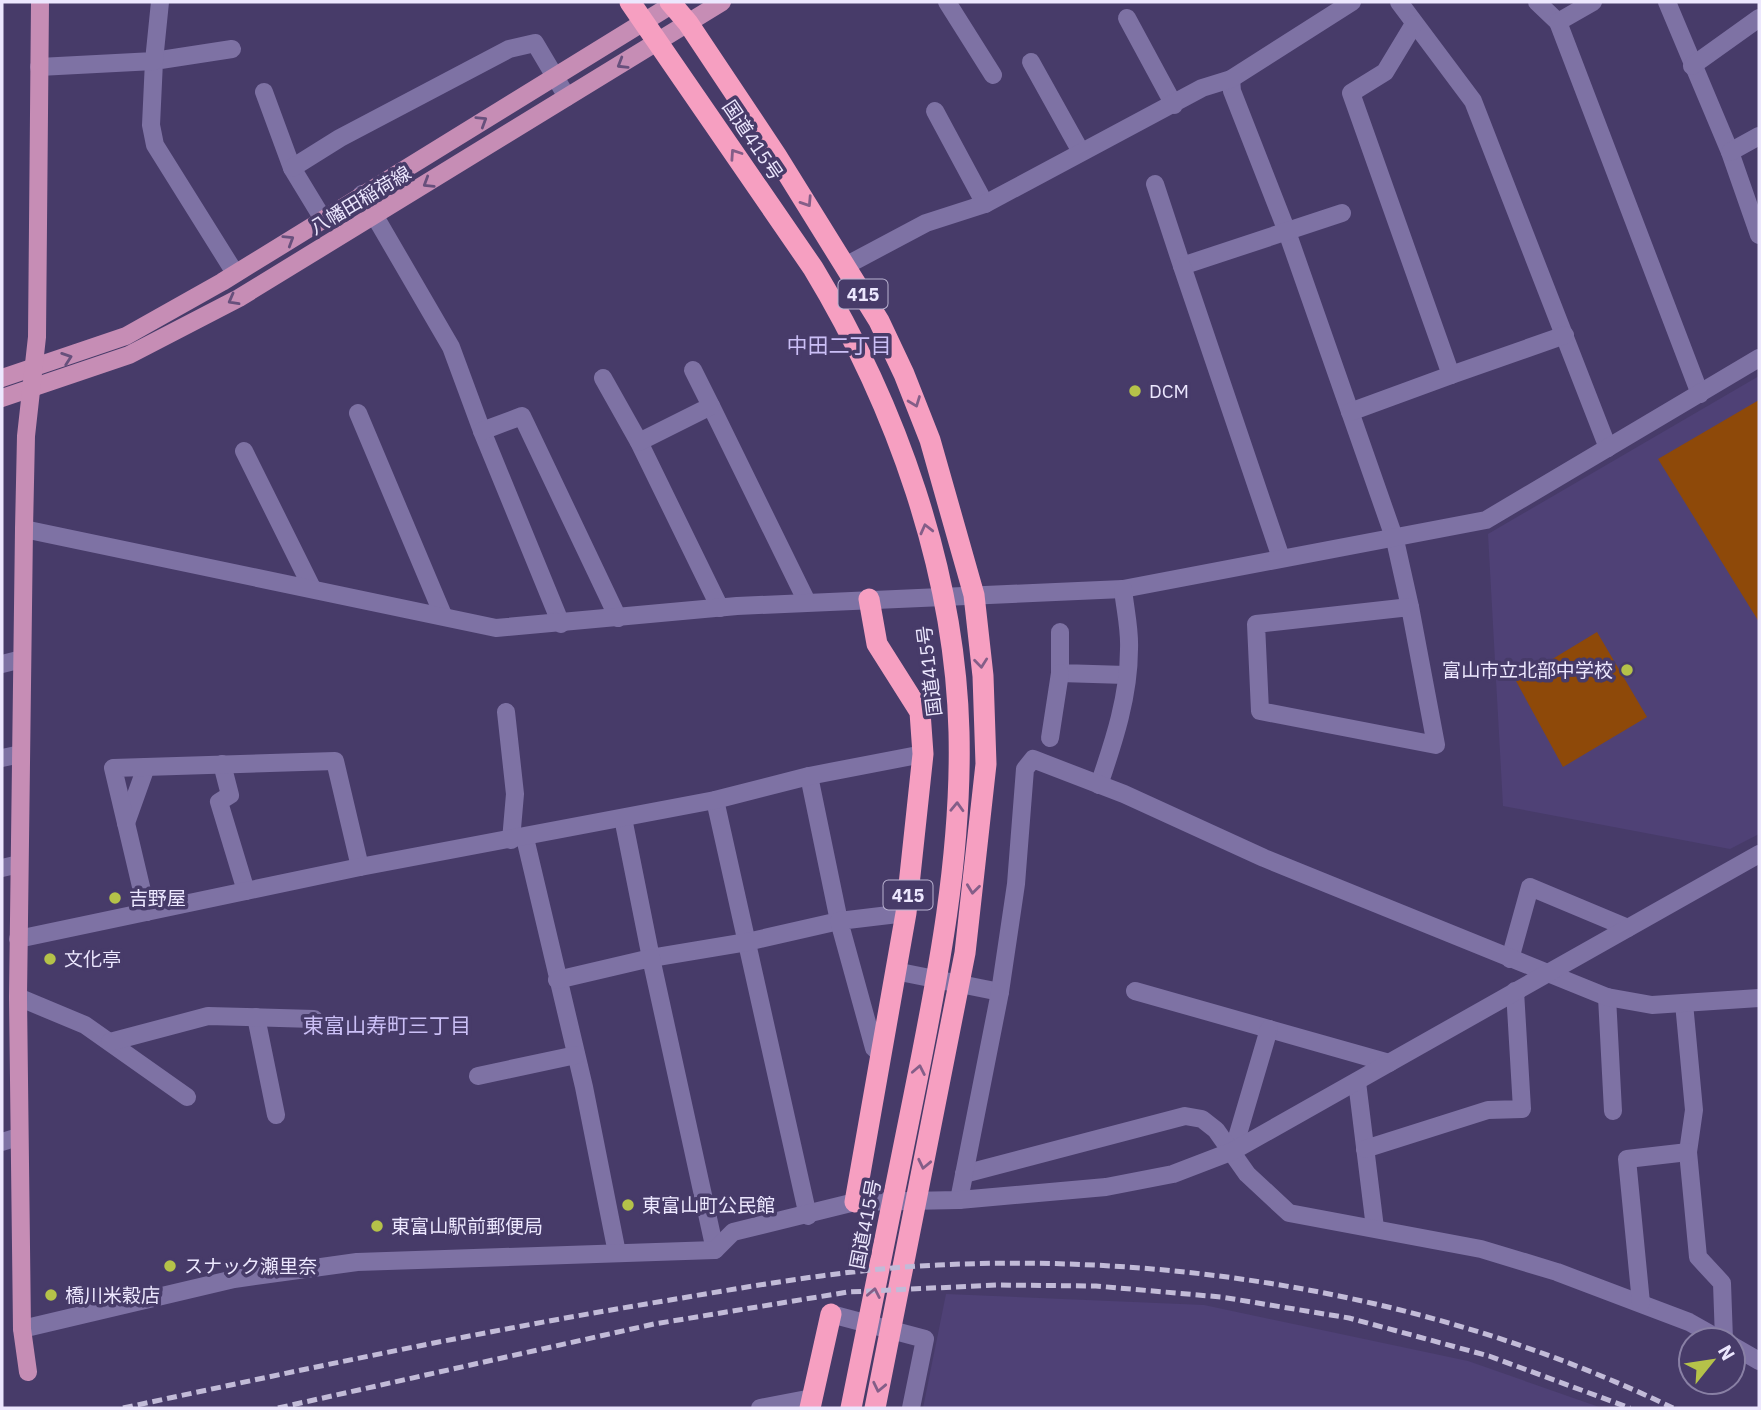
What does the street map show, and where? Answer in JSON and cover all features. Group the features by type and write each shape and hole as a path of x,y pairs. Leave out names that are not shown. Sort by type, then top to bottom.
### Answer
{"highway":[{"name":"国道415号","path":"630,2 660,42 840,313 917,494 942,595 955,678 959,733 951,881 942,948 851,1408"},
{"name":"国道415号","path":"673,3 846,265 904,374 930,440 974,595 983,676 986,764 965,953 875,1408"},
{"name":"国道415号","path":"855,1202 906,913 923,754 920,712 877,644 870,599"},
{"path":"811,1403 831,1314"}],"main road":[{"path":"28,1372 22,1329 10,1140 18,997 18,939 10,866 21,754 26,436 35,369 40,2"},
{"name":"八幡田稲荷線","path":"2,398 129,355 239,298 722,2"},
{"name":"八幡田稲荷線","path":"2,378 126,336 235,274 673,3"}],"street":[{"path":"160,2 151,125 155,145 235,274"},
{"path":"947,2 993,75"},
{"path":"846,265 926,223 985,204 1202,88 1231,79 1352,2"},
{"path":"1399,2 1473,101 1608,448"},
{"path":"1536,2 1558,22 1700,394"},
{"path":"1558,22 1594,2"},
{"path":"1667,2 1730,152 1759,235"},
{"path":"1127,18 1174,105"},
{"path":"1692,66 1759,18"},
{"path":"1415,24 1385,72 1351,93 1451,375"},
{"path":"292,168 340,138 509,49 535,43 567,97"},
{"path":"39,67 154,61 232,49"},
{"path":"1031,62 1081,152"},
{"path":"1231,79 1232,91 1286,229 1395,540 1410,607 1436,745 1260,711 1256,624 1410,607"},
{"path":"264,92 292,168 323,219"},
{"path":"935,111 985,204"},
{"path":"1730,152 1759,136"},
{"path":"1155,184 1281,558"},
{"path":"362,194 451,347 482,431 561,624"},
{"path":"1182,266 1286,229 1342,213"},
{"path":"1350,412 1565,335"},
{"path":"23,529 495,628 807,602 1123,589 1331,548 1395,540 1486,520 1759,358"},
{"path":"693,370 807,602"},
{"path":"603,378 639,442 720,608"},
{"path":"639,442 711,406"},
{"path":"358,413 443,615"},
{"path":"482,431 522,416 618,618"},
{"path":"244,451 312,588"},
{"path":"1099,785 1119,728 1126,675 1129,648 1123,589"},
{"path":"1050,738 1060,673 1060,632"},
{"path":"2,664 22,659"},
{"path":"1060,673 1126,675"},
{"path":"506,712 518,839 576,1055 617,1253"},
{"path":"2,758 21,754"},
{"path":"18,939 360,867 715,800 809,776 923,754"},
{"path":"959,1199 1000,992 1016,884 1025,769 1033,759 1099,785 1264,858 1607,997 1652,1005 1759,998"},
{"path":"147,912 113,768 335,761 360,867"},
{"path":"222,764 230,796 219,802 246,891"},
{"path":"126,823 146,767"},
{"path":"809,776 839,921 874,1048 880,1054"},
{"path":"715,800 808,1216"},
{"path":"623,818 715,1250"},
{"path":"22,1329 233,1279 357,1262 715,1250 733,1232 808,1216 855,1202 959,1199 1107,1187 1173,1174 1233,1151 1759,854"},
{"path":"1510,959 1530,887 1628,928"},
{"path":"557,980 651,958 747,942 839,921 906,913"},
{"path":"895,971 1000,992"},
{"path":"1365,1149 1488,1110 1522,1109 1515,991"},
{"path":"1135,992 1389,1063"},
{"path":"18,997 85,1024 187,1097"},
{"path":"1607,997 1613,1111"},
{"path":"1684,1003 1694,1110 1688,1152 1698,1257 1722,1283 1723,1326"},
{"path":"110,1042 208,1016 314,1019"},
{"path":"256,1017 276,1115"},
{"path":"1233,1151 1269,1029"},
{"path":"478,1076 576,1055"},
{"path":"1357,1082 1375,1228"},
{"path":"964,1174 1185,1116 1202,1119 1216,1130 1247,1174 1289,1213 1481,1250 1557,1272 1697,1326"},
{"path":"1641,1303 1627,1159 1688,1152"},
{"path":"831,1314 925,1339 911,1408"},
{"path":"760,1408 811,1403"}],"shaded area":[{"name":"富山市立北部中学校","path":"1759,376 1759,834 1730,849 1503,806 1488,534"},
{"path":"1759,400 1759,622 1658,459"},
{"path":"1597,632 1647,717 1563,767 1516,681"},
{"path":"946,1294 1204,1305 1468,1361 1602,1408 923,1408"}],"railway":[{"path":"123,1408 464,1337 770,1283 904,1267 1032,1263 1127,1267 1221,1276 1314,1291 1407,1312 1498,1338 1587,1370 1673,1408"},
{"path":"278,1408 654,1324 848,1292 997,1285 1096,1286 1221,1297 1349,1318 1489,1356 1630,1408"}],"place":[{"name":"DCM","path":"1135,391"},
{"name":"富山市立北部中学校","path":"1627,670"},
{"name":"吉野屋","path":"115,898"},
{"name":"文化亭","path":"50,959"},
{"name":"東富山町公民館","path":"628,1205"},
{"name":"東富山駅前郵便局","path":"377,1226"},
{"name":"スナック瀬里奈","path":"170,1266"},
{"name":"橋川米穀店","path":"51,1295"}],"district":[{"name":"中田二丁目","path":"839,345"},
{"name":"東富山寿町三丁目","path":"387,1025"}]}
